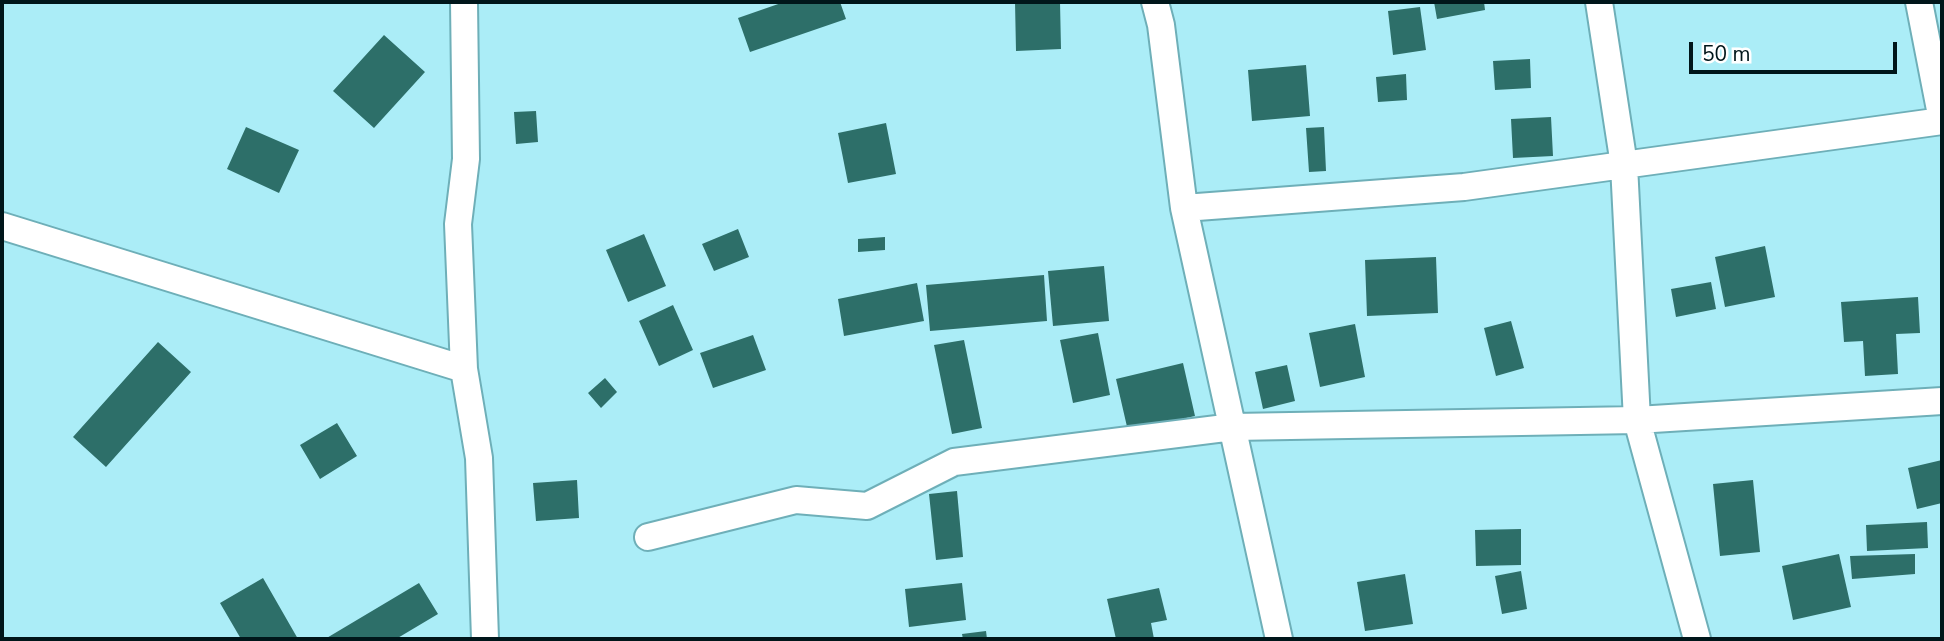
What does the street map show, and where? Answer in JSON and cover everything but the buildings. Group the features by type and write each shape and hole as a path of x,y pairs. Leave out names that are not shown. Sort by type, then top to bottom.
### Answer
{"street":[{"path":"464,2 466,159 458,224 464,369 479,458 485,639"},
{"path":"1155,2 1161,25 1184,208 1279,639"},
{"path":"1599,2 1624,165 1637,420 1697,639"},
{"path":"1184,208 1464,187 1942,121 1919,2"},
{"path":"2,226 464,369"},
{"path":"648,537 796,500 867,506 954,462 1233,427 1637,420 1942,401"}]}
